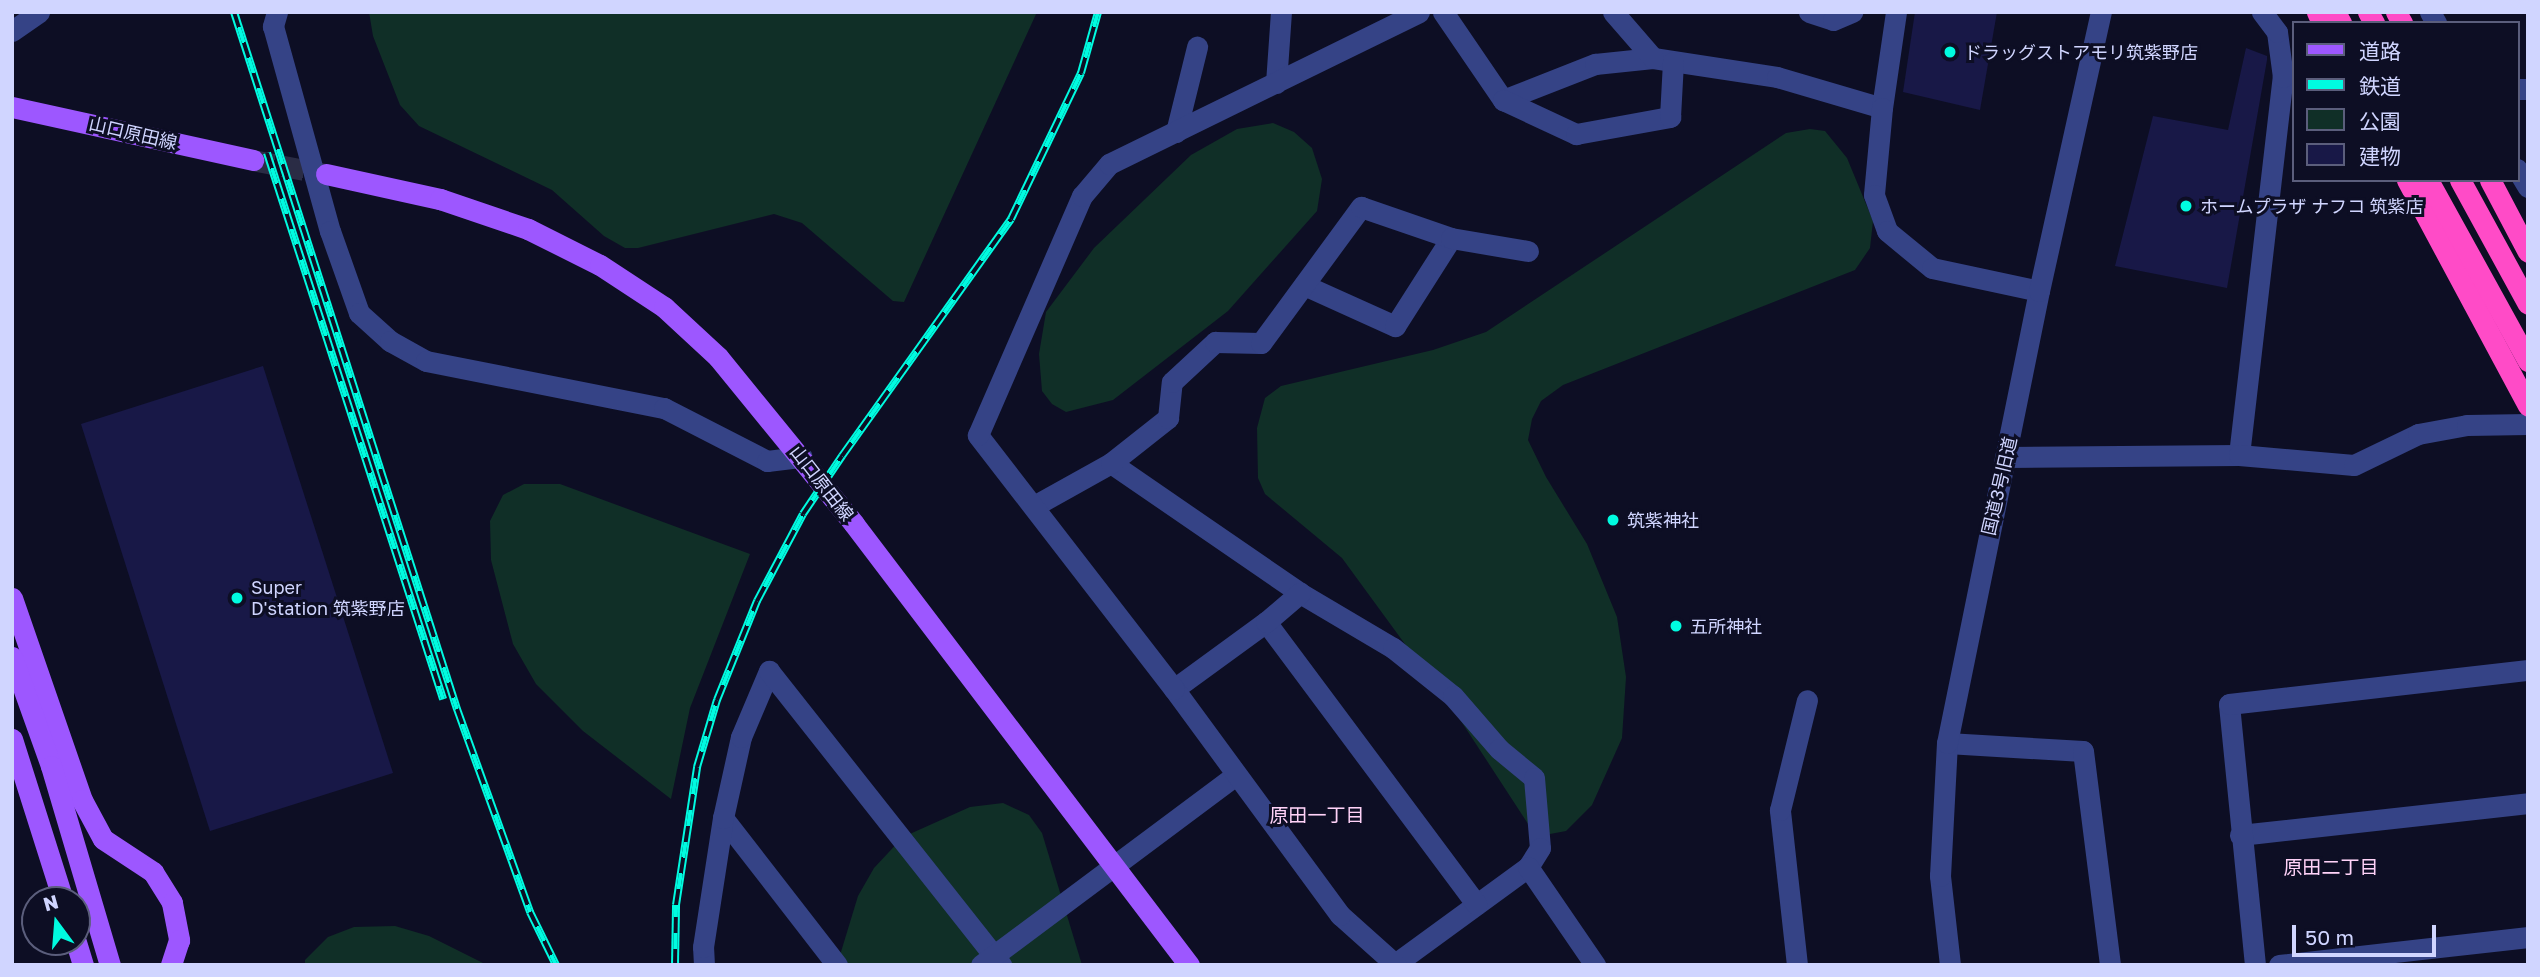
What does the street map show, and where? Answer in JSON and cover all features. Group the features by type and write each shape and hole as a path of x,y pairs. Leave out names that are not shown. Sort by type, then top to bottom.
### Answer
{"highway":[{"path":"2408,182 2528,406"},
{"path":"2429,182 2528,361"},
{"path":"2461,182 2528,304"},
{"path":"2491,182 2528,252"}],"main road":[{"name":"山口原田線","path":"12,107 253,160"},
{"name":"山口原田線","path":"326,174 440,199 528,229 600,265 664,307 718,357 802,457 1188,965"},
{"path":"12,598 82,800 103,839 153,872 172,903 179,940 171,965"},
{"path":"12,657 51,766 110,965"},
{"path":"12,739 59,886"},
{"path":"12,757 31,793"}],"street":[{"path":"12,31 39,12"},
{"path":"277,12 273,26 330,231 359,313 390,341 426,361 664,408 767,461 802,457"},
{"path":"1276,83 1281,12"},
{"path":"1111,463 1300,593 1393,648 1453,696 1499,750 1534,778 1540,848 1528,867 1396,964 1340,915 1174,689 978,435 1082,196 1109,164 1419,12"},
{"path":"1443,12 1503,100 1576,134 1670,117 1663,60 1613,12"},
{"path":"1810,12 1833,20 1852,12"},
{"path":"1896,12 1882,108 1874,195 1887,231 1932,268 2039,291"},
{"name":"国道3号旧道","path":"1950,965 1940,876 1947,743 2039,291 2101,12"},
{"path":"2239,455 2283,77 2277,32 2262,12"},
{"path":"1176,132 1197,47"},
{"path":"1503,100 1595,64 1663,60 1777,77 1882,108"},
{"path":"1034,506 1111,463 1168,418 1172,382 1215,342 1261,343 1361,207 1451,238 1528,251"},
{"path":"1304,285 1395,326 1451,238"},
{"path":"2007,457 2239,455 2354,465 2418,434 2467,425 2528,424"},
{"path":"1174,689 1266,622 1300,593"},
{"path":"1266,622 1476,904"},
{"path":"2255,965 2229,704 2528,670"},
{"path":"705,965 704,947 723,818 741,737 769,671 992,961 1236,775"},
{"path":"1797,965 1780,810 1807,700"},
{"path":"1947,743 2083,751 2110,965"},
{"path":"2240,835 2528,803"},
{"path":"723,818 837,965"},
{"path":"1528,867 1595,965"},
{"path":"2279,965 2528,937"}],"green space":[{"path":"369,12 1037,12 904,302 893,301 802,223 774,214 638,248 625,248 604,236 552,190 419,126 400,105 373,36"},
{"path":"1273,123 1294,132 1312,148 1322,179 1317,211 1228,311 1113,400 1066,412 1052,404 1042,391 1039,354 1046,312 1094,248 1191,155 1237,129"},
{"path":"1810,129 1825,131 1847,158 1873,221 1870,248 1855,270 1563,385 1541,401 1532,419 1528,440 1546,477 1587,544 1617,617 1626,677 1622,738 1592,805 1566,831 1534,833 1459,718 1342,558 1265,494 1258,478 1257,428 1265,398 1281,386 1433,350 1486,332 1786,133"},
{"path":"524,484 560,484 750,554 690,708 671,799 583,731 536,684 513,644 491,560 490,521 503,495"},
{"path":"1003,803 1029,815 1042,833 1082,965 837,965 858,896 874,868 903,837 970,807"},
{"path":"395,926 429,936 487,965 305,965 305,960 328,937 354,927"}],"building":[{"name":"ドラッグストアモリ筑紫野店","path":"1915,12 1997,12 1980,110 1903,92"},
{"name":"ホームプラザ ナフコ 筑紫店","path":"2246,48 2267,56 2267,60 2227,288 2115,266 2153,116 2228,130"},
{"name":"Super D'station 筑紫野店","path":"263,366 393,773 210,831 81,424"}],"tunnel":[{"path":"253,160 326,174"}],"railway":[{"path":"234,12 457,709 530,912 556,965"},
{"path":"675,965 676,905 697,767 717,700 757,601 803,514 1011,219 1081,73 1098,12"},
{"path":"267,153 443,699"}],"place":[{"name":"ドラッグストアモリ筑紫野店","path":"1950,52"},
{"name":"ホームプラザ ナフコ 筑紫店","path":"2186,206"},
{"name":"筑紫神社","path":"1613,520"},
{"name":"Super D'station 筑紫野店","path":"237,598"},
{"name":"五所神社","path":"1676,626"}],"district":[{"name":"原田一丁目","path":"1317,815"},
{"name":"原田二丁目","path":"2331,867"}]}
